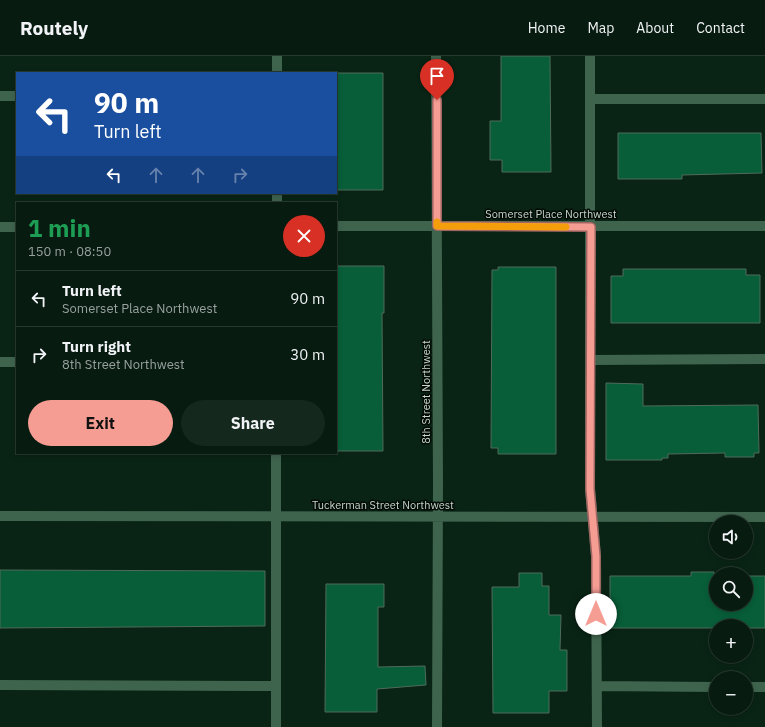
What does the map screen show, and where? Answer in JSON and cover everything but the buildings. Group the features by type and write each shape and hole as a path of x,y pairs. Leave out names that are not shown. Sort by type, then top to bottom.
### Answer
{"street":[{"path":"277,56 277,72"},
{"name":"8th Street Northwest","path":"436,56 438,517 437,727"},
{"path":"590,56 590,489 596,556 597,727"},
{"path":"0,96 16,96"},
{"path":"590,99 765,99"},
{"name":"Somerset Place Northwest","path":"337,226 765,226"},
{"path":"0,227 16,227"},
{"path":"591,360 765,359"},
{"path":"0,362 16,362"},
{"path":"276,454 276,727"},
{"name":"Tuckerman Street Northwest","path":"0,516 765,517"},
{"path":"0,685 276,686"},
{"path":"597,686 709,687"},
{"path":"753,687 765,687"}],"slow traffic":[{"path":"437,222 437,226 566,227"}],"route":[{"path":"437,100 437,226 591,227 590,489 596,556 596,614"}]}
